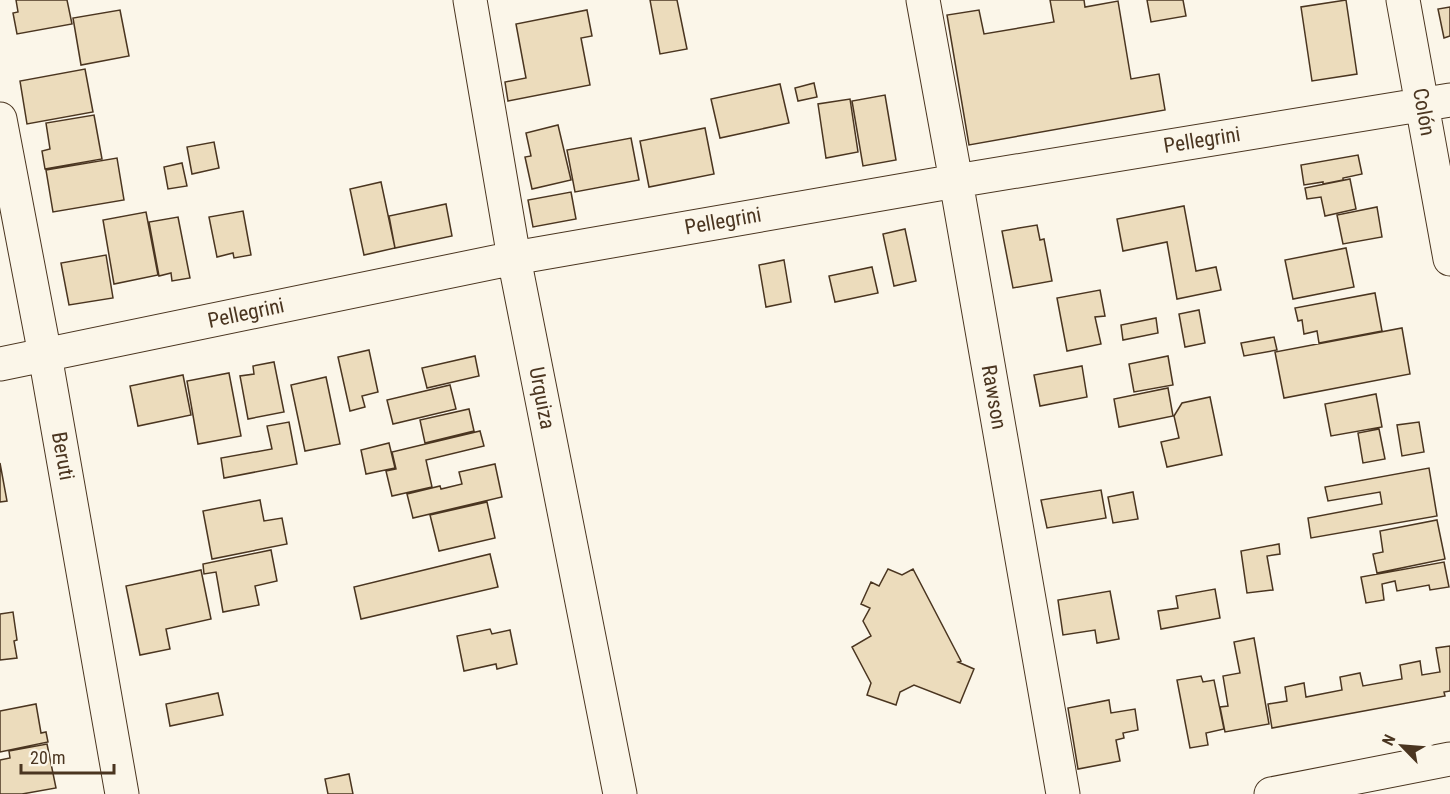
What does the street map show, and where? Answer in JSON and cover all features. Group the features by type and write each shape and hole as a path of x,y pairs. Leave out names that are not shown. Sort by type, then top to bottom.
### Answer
{"street":[{"name":"Urquiza","path":"470,0 514,258 620,794"},
{"name":"Rawson","path":"923,0 1063,794"},
{"name":"Colón","path":"1403,0 1436,102 1450,259"},
{"name":"Pellegrini","path":"0,364 514,258 956,181 1436,102"},
{"name":"Beruti","path":"0,119 45,355 122,794"},
{"path":"1271,794 1450,759"}],"building":[{"path":"16,0 67,0 72,24 17,34 13,13 18,12"},
{"path":"650,0 677,0 687,49 660,54"},
{"path":"1050,0 1084,0 1085,7 1118,1 1131,79 1159,74 1165,110 969,145 947,15 979,10 984,34 1054,22"},
{"path":"1147,0 1183,0 1186,16 1151,22"},
{"path":"1346,0 1357,74 1312,81 1301,7"},
{"path":"1450,7 1450,36 1444,38 1438,9"},
{"path":"120,10 129,56 81,65 73,18"},
{"path":"587,10 592,36 581,38 590,85 508,101 505,82 526,78 516,24"},
{"path":"85,69 93,112 27,124 20,81"},
{"path":"814,83 817,97 798,101 795,88"},
{"path":"780,84 789,123 720,138 711,99"},
{"path":"885,95 896,160 863,166 852,101"},
{"path":"850,99 858,152 826,158 818,104"},
{"path":"94,115 102,159 45,169 42,151 50,149 46,123"},
{"path":"558,125 571,180 532,189 525,157 531,156 526,133"},
{"path":"705,128 714,174 649,187 640,141"},
{"path":"631,138 639,180 575,192 567,150"},
{"path":"214,142 219,168 192,174 187,147"},
{"path":"1358,155 1362,174 1323,184 1323,182 1304,185 1301,165"},
{"path":"117,158 124,200 53,212 46,170"},
{"path":"182,163 187,186 168,189 164,167"},
{"path":"1350,179 1356,209 1325,216 1321,197 1307,199 1305,188"},
{"path":"381,182 395,248 364,255 350,189"},
{"path":"571,192 576,219 533,227 528,200"},
{"path":"446,204 452,236 395,248 389,216"},
{"path":"1184,206 1196,271 1216,267 1221,290 1177,299 1167,242 1123,251 1117,219"},
{"path":"1377,207 1382,237 1343,244 1337,215"},
{"path":"243,211 251,255 234,258 233,253 217,257 209,217"},
{"path":"146,212 158,275 114,284 103,220"},
{"path":"178,217 190,278 172,281 171,273 159,276 149,222"},
{"path":"1037,225 1040,240 1044,239 1052,281 1013,288 1002,231"},
{"path":"905,229 916,281 894,286 883,234"},
{"path":"1346,248 1354,287 1293,299 1285,260"},
{"path":"106,255 113,298 69,305 61,263"},
{"path":"784,260 791,302 766,307 759,265"},
{"path":"872,267 878,293 835,302 829,276"},
{"path":"1100,290 1105,316 1095,317 1101,344 1067,351 1057,298"},
{"path":"1375,293 1382,331 1319,343 1317,331 1304,334 1302,320 1298,321 1295,308"},
{"path":"1199,310 1205,343 1185,347 1179,314"},
{"path":"1156,318 1158,333 1123,340 1121,325"},
{"path":"1402,328 1410,374 1284,398 1275,352"},
{"path":"1274,337 1277,350 1244,356 1241,343"},
{"path":"369,350 378,392 362,396 365,407 350,411 338,357"},
{"path":"475,356 479,376 427,388 422,368"},
{"path":"1168,356 1173,385 1134,392 1129,364"},
{"path":"274,362 284,412 248,419 240,376 254,374 253,366"},
{"path":"1082,366 1087,397 1040,406 1034,375"},
{"path":"229,373 241,436 198,444 187,381"},
{"path":"183,375 191,415 138,426 130,386"},
{"path":"326,377 340,444 305,451 291,385"},
{"path":"450,385 456,409 393,424 387,400"},
{"path":"1168,388 1173,416 1119,427 1114,399"},
{"path":"1376,394 1382,427 1331,436 1325,404"},
{"path":"1210,397 1222,455 1167,467 1161,442 1179,438 1174,416 1182,403"},
{"path":"469,409 474,431 425,443 420,420"},
{"path":"289,422 297,464 224,478 221,458 272,449 267,426"},
{"path":"1419,422 1424,452 1402,456 1397,425"},
{"path":"1379,429 1385,459 1363,463 1358,433"},
{"path":"480,431 484,446 426,460 432,487 392,496 386,471 396,469 392,452"},
{"path":"389,443 395,468 366,474 361,450"},
{"path":"0,463 7,501 0,502"},
{"path":"495,464 502,497 413,518 407,494 440,486 441,489 462,484 459,472"},
{"path":"1429,468 1437,516 1311,538 1308,518 1382,504 1380,492 1328,501 1325,487"},
{"path":"1101,490 1106,518 1047,528 1041,500"},
{"path":"1133,492 1138,519 1113,523 1108,497"},
{"path":"260,500 264,521 282,518 287,544 212,559 203,511"},
{"path":"487,502 495,538 439,551 430,515"},
{"path":"1437,520 1445,559 1377,573 1373,554 1383,552 1380,531"},
{"path":"1279,544 1280,554 1267,556 1273,590 1247,593 1241,551"},
{"path":"271,550 277,581 255,586 259,605 223,612 216,572 204,574 203,564"},
{"path":"490,554 498,587 361,619 354,587"},
{"path":"1444,562 1449,587 1430,590 1429,585 1397,591 1395,581 1382,584 1384,600 1366,603 1361,577"},
{"path":"888,569 902,575 913,569 961,661 958,662 974,669 960,703 914,685 900,692 896,705 867,695 871,683 852,647 871,636 863,621 870,608 861,604 871,582 879,586"},
{"path":"201,570 211,619 166,629 170,649 140,655 126,586"},
{"path":"1215,589 1220,618 1161,629 1158,611 1178,608 1176,596"},
{"path":"1110,591 1119,639 1097,643 1095,630 1063,635 1058,600"},
{"path":"13,612 17,658 0,660 0,614"},
{"path":"490,629 492,634 510,630 517,664 497,669 496,664 464,671 457,636"},
{"path":"1254,638 1269,724 1225,732 1220,707 1228,706 1223,676 1240,673 1234,642"},
{"path":"1450,646 1450,691 1444,692 1445,696 1272,728 1268,704 1287,701 1285,687 1304,683 1306,697 1342,690 1340,677 1360,673 1363,686 1402,679 1400,665 1420,661 1422,675 1440,672 1436,648"},
{"path":"1201,676 1203,682 1214,680 1224,729 1206,733 1208,745 1190,748 1177,680"},
{"path":"218,693 223,715 170,726 166,704"},
{"path":"1109,700 1111,713 1135,709 1138,730 1123,733 1124,738 1116,740 1120,761 1078,769 1068,708"},
{"path":"36,704 41,733 46,732 48,742 0,752 0,711"},
{"path":"47,744 56,788 22,794 0,794 0,760 10,758 9,751"},
{"path":"349,774 353,794 328,794 325,779"}]}
